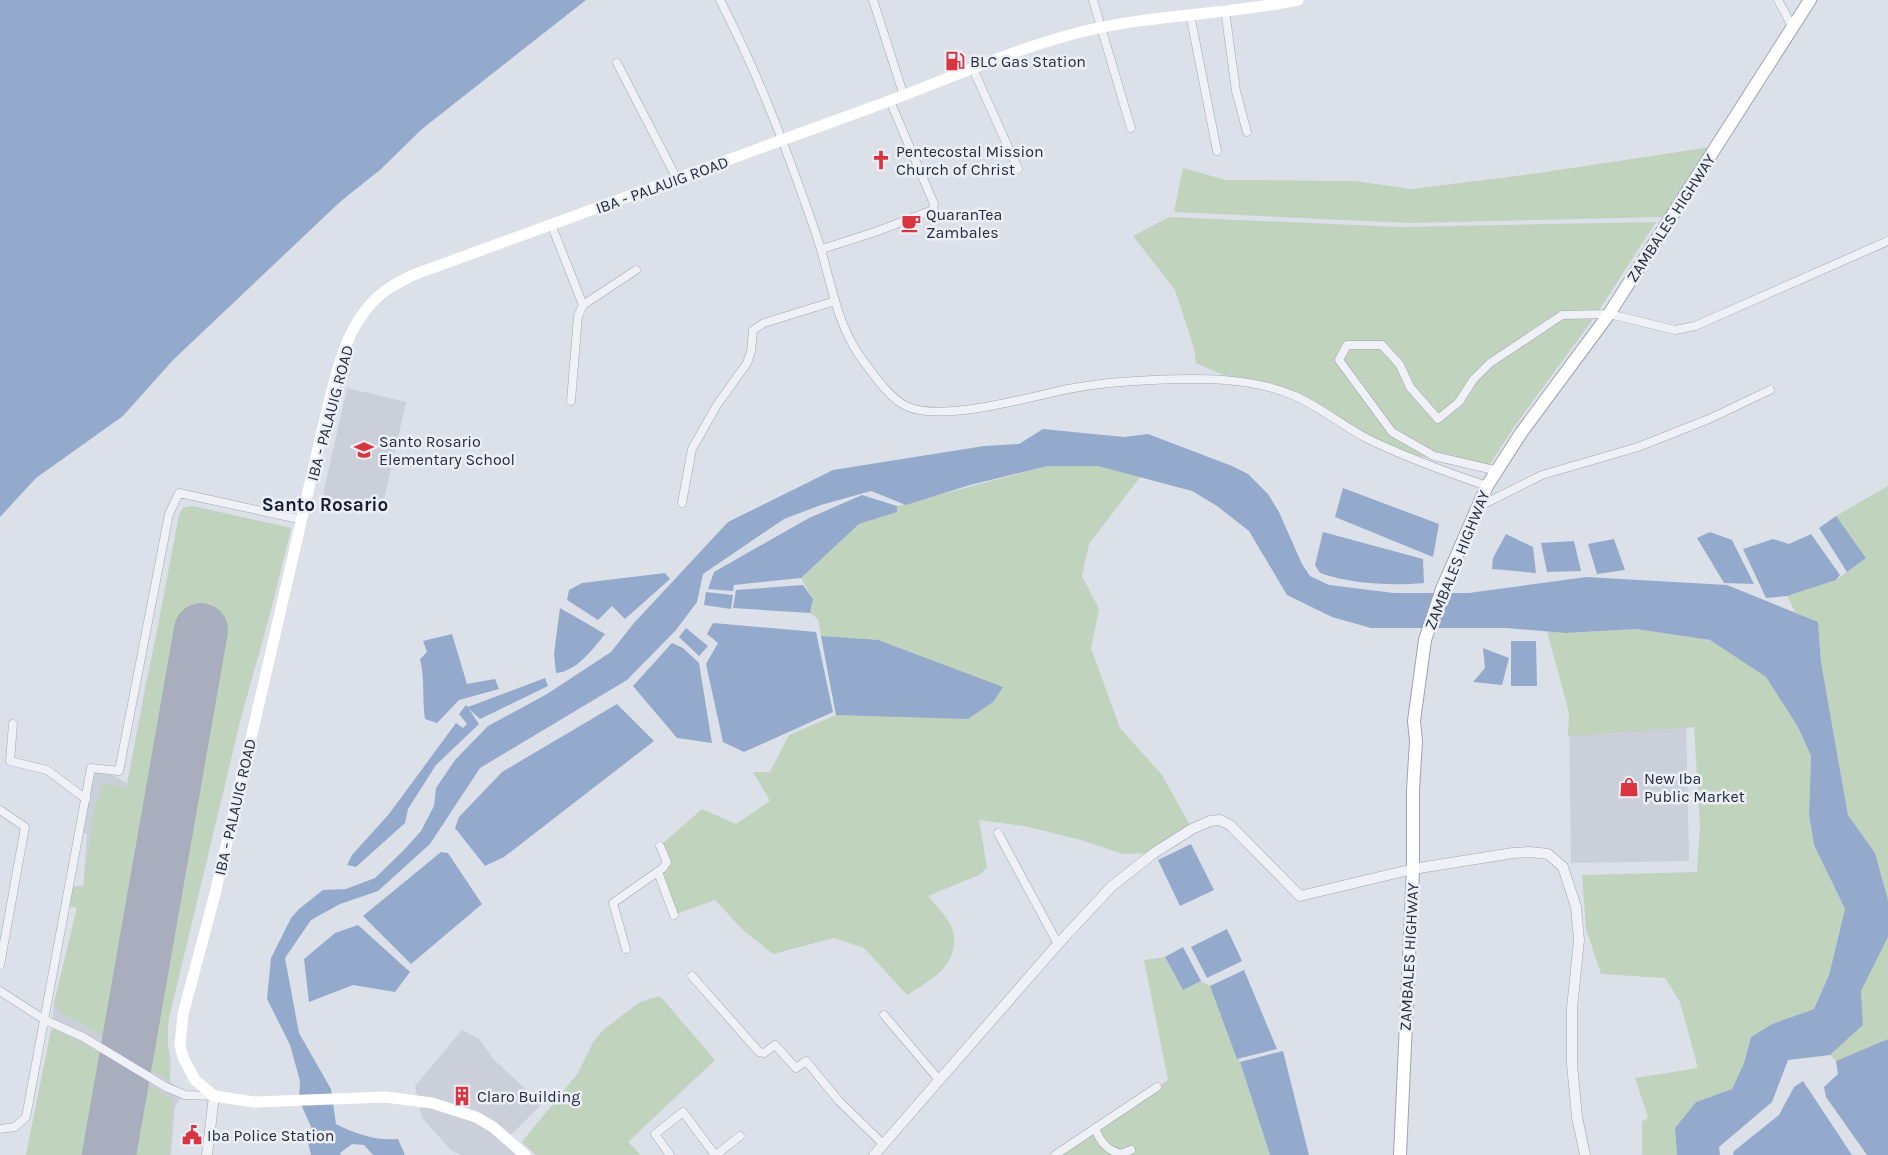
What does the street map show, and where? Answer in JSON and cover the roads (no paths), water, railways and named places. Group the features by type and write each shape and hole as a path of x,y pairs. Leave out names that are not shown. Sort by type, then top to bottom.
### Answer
{"main road":[{"name":"IBA - PALAUIG ROAD","path":"214,1096 200,1085 189,1071 180,1045 182,1023 215,894 340,360 355,325 368,307 389,288 413,275 1052,40 1100,28 1298,0"},
{"name":"ZAMBALES HIGHWAY","path":"1400,1155 1413,869 1413,790 1416,741 1414,721 1426,635 1442,589 1487,486 1521,433 1609,314 1810,0"},
{"path":"214,1096 254,1102 335,1098 409,1099 451,1107 465,1112 493,1127 525,1155"}],"street":[{"path":"720,0 751,62 784,139 822,250 844,331 860,357 888,391 905,406 920,410 966,410 1072,388 1152,380 1237,381 1295,396 1366,437 1412,460 1487,486"},
{"path":"873,0 904,96"},
{"path":"1093,0 1131,128"},
{"path":"1778,0 1793,28"},
{"path":"1224,10 1236,91 1247,132"},
{"path":"1190,14 1217,151"},
{"path":"618,63 677,179"},
{"path":"973,69 1018,169"},
{"path":"822,250 933,210 934,204 890,101"},
{"path":"551,224 583,305"},
{"path":"1498,471 1434,456 1392,432 1339,360 1347,345 1382,345 1400,365 1410,387 1438,419 1459,402 1473,380 1490,363 1562,315 1609,314 1675,330 1695,326 1888,241"},
{"path":"571,400 578,316 583,305 636,270"},
{"path":"682,503 692,449 717,405 747,363 751,352 753,330 764,323 835,301"},
{"path":"1476,508 1542,476 1638,448 1709,419 1770,390"},
{"path":"0,1128 15,1128 24,1122 26,1117 91,768 119,771 169,514 179,492 302,520"},
{"path":"13,724 10,760 47,770 86,799"},
{"path":"0,810 25,827 0,965"},
{"path":"692,976 758,1052 764,1053 775,1045 796,1068 806,1061 880,1151 1058,944 1112,886 1154,853 1210,821 1220,820 1230,825 1300,896 1413,869 1530,852 1548,854 1563,867 1576,907 1579,940 1572,1008 1572,1064 1577,1117 1585,1155"},
{"path":"998,833 1058,944"},
{"path":"626,949 613,903 658,872 667,862 660,846"},
{"path":"658,872 674,916"},
{"path":"0,991 45,1020 83,1037 175,1091 194,1096 214,1096 207,1155"},
{"path":"884,1015 940,1081"},
{"path":"1055,1155 1157,1087"},
{"path":"670,1155 655,1134 683,1112 715,1155 740,1136"},
{"path":"1095,1128 1099,1139 1110,1151 1121,1154 1131,1150"}],"water":[{"path":"0,0 586,0 422,129 380,170 341,201 173,360 123,416 36,478 0,517"},
{"path":"1043,429 1124,437 1148,434 1248,474 1268,494 1279,512 1302,564 1310,576 1329,585 1394,593 1469,593 1586,577 1727,585 1818,622 1821,662 1848,815 1875,853 1888,900 1888,937 1861,991 1863,1025 1830,1055 1788,1060 1772,1102 1719,1147 1720,1155 1677,1155 1675,1128 1696,1102 1732,1089 1744,1063 1751,1037 1772,1024 1814,1009 1829,975 1845,909 1814,845 1809,815 1811,756 1798,727 1766,677 1710,640 1636,629 1566,633 1506,628 1371,628 1332,617 1287,595 1249,531 1217,506 1192,491 1098,466 1048,466 970,485 906,505 871,491 821,505 784,519 703,574 697,602 676,630 627,680 480,768 430,844 378,891 340,904 311,920 285,958 299,1033 331,1089 336,1124 366,1136 398,1139 405,1155 373,1155 364,1145 352,1144 340,1153 341,1155 311,1155 307,1138 313,1131 299,1100 300,1081 290,1045 267,999 271,958 291,918 299,909 323,890 346,889 375,878 421,831 434,806 436,788 455,760 488,726 547,694 611,652 634,623 728,522 833,470 984,446 1019,444"},
{"path":"1343,488 1439,524 1433,557 1335,517"},
{"path":"862,495 897,506 897,512 859,524 801,578 734,585 733,591 708,589 714,572 809,518"},
{"path":"1836,516 1866,558 1847,572 1819,528"},
{"path":"1323,532 1423,559 1424,583 1371,583 1345,580 1320,573 1315,565"},
{"path":"1710,532 1732,540 1754,584 1724,583 1697,538"},
{"path":"1506,534 1533,547 1536,573 1492,569 1493,558"},
{"path":"1811,534 1840,575 1836,580 1787,596 1766,598 1743,549 1773,539 1789,544"},
{"path":"1614,539 1625,570 1597,574 1588,544"},
{"path":"1574,541 1581,571 1547,572 1541,543"},
{"path":"665,573 670,579 625,619 612,606 598,620 567,600 569,590 582,583"},
{"path":"803,585 813,599 810,613 733,608 736,590"},
{"path":"706,592 733,595 731,609 704,605"},
{"path":"560,608 605,634 577,664 563,672 556,673 554,654"},
{"path":"713,623 816,632 833,712 744,752 723,742 706,664 718,643 707,634"},
{"path":"686,628 708,646 699,656 679,637"},
{"path":"452,634 467,684 495,679 499,689 459,700 437,723 425,719 420,659 427,652 423,641"},
{"path":"821,636 878,640 1003,687 993,702 968,719 836,715"},
{"path":"1511,641 1536,641 1537,686 1511,686"},
{"path":"672,643 683,648 699,663 712,743 677,738 633,686"},
{"path":"1483,648 1509,658 1502,685 1473,682 1485,668"},
{"path":"545,678 548,686 480,719 469,709 479,724 436,765 408,809 405,823 356,867 347,865 352,855 389,814 456,723 463,728 467,724 459,714 466,705 468,707"},
{"path":"617,704 654,741 504,857 485,866 455,828 459,817 502,772"},
{"path":"1191,844 1214,890 1180,906 1158,860"},
{"path":"441,852 448,853 482,904 411,964 363,916"},
{"path":"358,925 410,972 395,992 353,985 309,1002 304,959 335,933"},
{"path":"1227,929 1242,961 1207,978 1191,947"},
{"path":"1183,947 1201,981 1183,990 1165,957"},
{"path":"1244,970 1277,1049 1237,1059 1210,986"},
{"path":"1888,1039 1888,1155 1867,1155 1826,1097 1824,1087 1838,1074 1836,1061"},
{"path":"1283,1051 1309,1155 1270,1155 1240,1062"},
{"path":"1803,1081 1852,1155 1733,1155 1734,1151 1779,1115 1794,1087"}],"place":[{"name":"BLC Gas Station","path":"955,61"},
{"name":"Pentecostal Mission Church of Christ","path":"881,160"},
{"name":"QuaranTea Zambales","path":"911,223"},
{"name":"Santo Rosario Elementary School","path":"364,450"},
{"name":"New Iba Public Market","path":"1629,787"},
{"name":"Claro Building","path":"462,1096"},
{"name":"Iba Police Station","path":"192,1135"}],"district":[{"name":"Santo Rosario","path":"325,505"}]}
